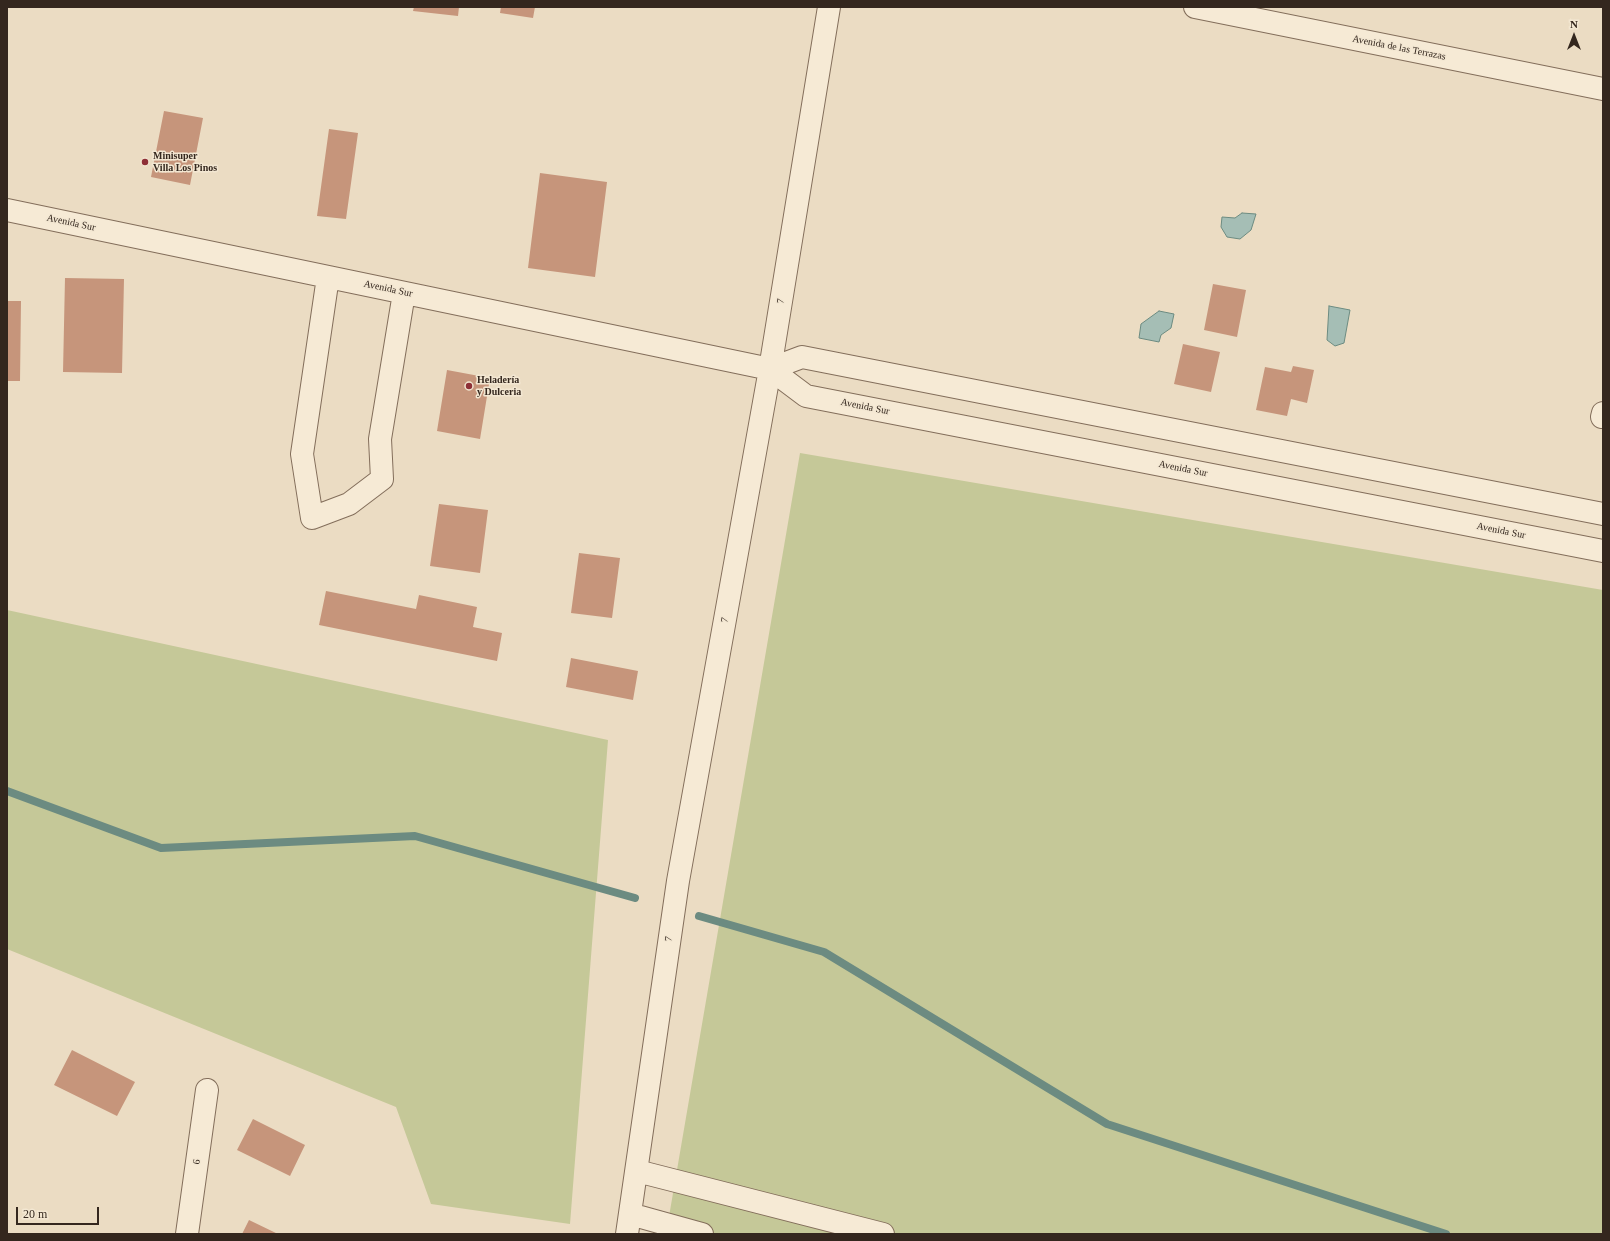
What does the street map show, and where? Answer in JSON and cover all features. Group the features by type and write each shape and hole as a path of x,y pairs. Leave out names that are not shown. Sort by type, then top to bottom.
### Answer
{"street":[{"name":"7","path":"629,1224 678,881 770,369 829,7"},
{"name":"Avenida de las Terrazas","path":"1195,7 1603,89"},
{"name":"Avenida Sur","path":"7,210 770,369 806,396 1603,551"},
{"path":"328,277 302,454 312,518 349,504 382,479 380,439 404,293"},
{"path":"770,369 802,357 1603,514"},
{"name":"6","path":"187,1234 207,1090"},
{"path":"637,1171 883,1234"},
{"path":"629,1224 702,1234"}],"green space":[{"path":"800,453 1603,590 1603,1234 666,1234"},
{"path":"7,610 608,740 570,1224 431,1204 396,1107 7,949"}],"water":[{"path":"1242,213 1256,214 1251,230 1240,239 1227,237 1221,227 1222,217 1235,218"},
{"path":"1329,306 1350,310 1344,343 1335,346 1327,340"},
{"path":"1159,311 1174,314 1171,328 1161,335 1159,342 1139,338 1141,324"}],"building":[{"path":"414,7 459,7 458,16 413,11"},
{"path":"501,7 535,7 533,18 500,13"},
{"path":"164,111 203,118 190,185 151,177"},
{"path":"329,129 358,133 346,219 317,216"},
{"path":"540,173 607,182 595,277 528,268"},
{"path":"65,278 124,279 122,373 63,372"},
{"path":"1213,284 1246,290 1237,337 1204,330"},
{"path":"7,301 21,301 20,381 7,381"},
{"path":"1183,344 1220,352 1211,392 1174,384"},
{"path":"1293,366 1314,370 1307,403 1291,399 1287,416 1256,410 1265,367 1291,372"},
{"path":"447,370 490,378 480,439 437,431"},
{"path":"439,504 488,510 480,573 430,566"},
{"path":"579,553 620,558 612,618 571,613"},
{"path":"326,591 416,609 419,595 477,607 473,627 502,633 497,661 319,625"},
{"path":"571,658 638,671 633,700 566,687"},
{"path":"72,1050 135,1082 117,1116 54,1085"},
{"path":"253,1119 305,1145 290,1176 237,1150"},
{"path":"249,1220 278,1234 242,1234"}],"waterway":[{"path":"7,791 161,848 415,836 635,898"},
{"path":"699,916 824,952 1107,1124 1446,1234"}],"place":[{"name":"Minisuper Villa Los Pinos","path":"145,162"},
{"name":"Heladería y Dulceria","path":"469,386"}]}
